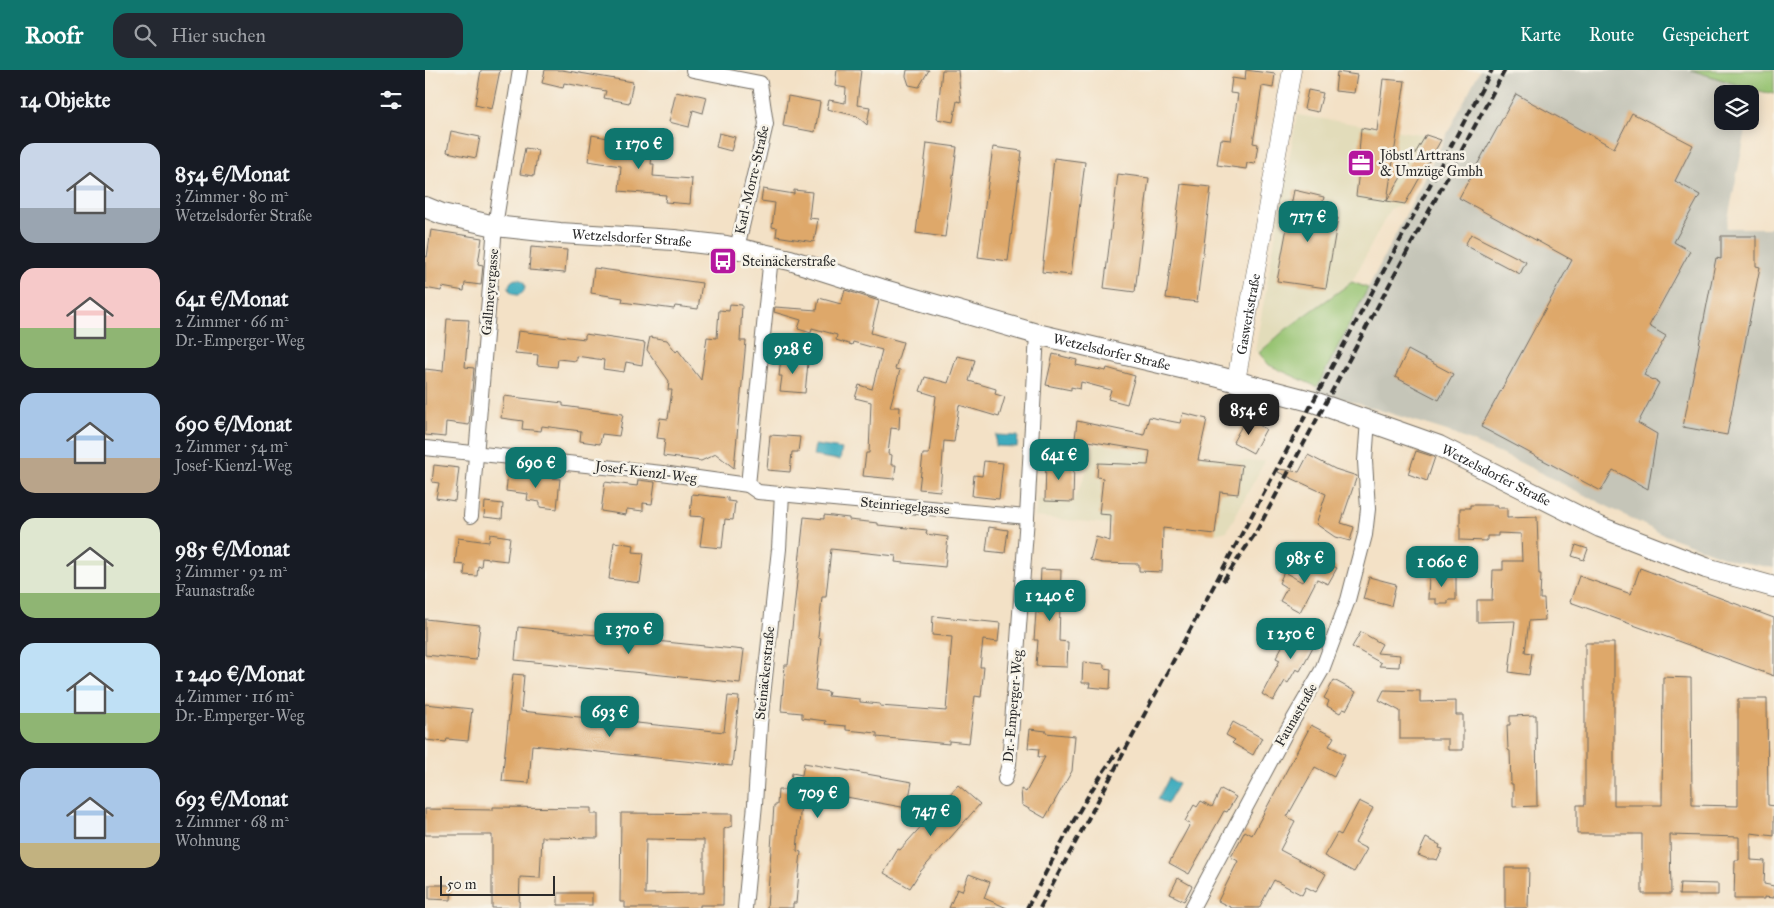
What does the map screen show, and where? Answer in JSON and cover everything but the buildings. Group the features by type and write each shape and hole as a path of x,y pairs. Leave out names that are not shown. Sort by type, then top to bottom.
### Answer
{"main road":[{"name":"Wetzelsdorfer Straße","path":"425,208 441,214 495,226 583,235 674,240 737,248 771,256 1037,334 1236,381 1314,402 1439,446 1600,527 1706,568 1774,587"}],"street":[{"name":"Gallmeyergasse","path":"471,516 495,226 520,70"},
{"name":"Karl-Morre-Straße","path":"693,70 760,83 767,124 737,248"},
{"name":"Gaswerkstraße","path":"1236,381 1292,70"},
{"path":"771,256 748,485 758,492 782,494"},
{"name":"Dr.-Emperger-Weg","path":"1005,779 1009,764 1027,517 1037,334"},
{"name":"Faunastraße","path":"1192,908 1285,734 1322,670 1349,600 1365,535 1368,509 1365,461 1368,420"},
{"name":"Josef-Kienzl-Weg","path":"425,448 663,473 748,485"},
{"name":"Steinriegelgasse","path":"782,494 1027,517"},
{"name":"Steinäckerstraße","path":"745,908 755,804 760,724 779,549 782,494"}],"shaded area":[{"path":"1480,70 1691,70 1738,85 1714,85 1714,130 1746,130 1726,228 1774,228 1774,568 1735,561 1662,534 1519,462 1447,431 1344,399 1335,416 1308,405"},
{"path":"1297,115 1426,135 1441,140 1405,204 1390,209 1352,282 1285,330 1259,353 1255,351"},
{"path":"1095,444 1242,461 1265,461 1227,531 1215,534 1035,517 1038,499 1073,502 1084,478"}],"green space":[{"path":"1691,70 1774,70 1774,94 1759,91 1759,85 1738,85"},
{"path":"1352,282 1368,288 1317,387 1269,365 1259,353 1285,330"}],"water":[{"path":"514,279 520,279 525,284 523,293 514,295 509,290 509,284"},
{"path":"996,435 1018,436 1017,447 995,446"},
{"path":"815,445 842,449 840,460 813,456"},
{"path":"1169,778 1178,784 1167,804 1158,799"}],"railway":[{"path":"1040,908 1492,70"},
{"path":"1223,581 1255,534 1505,70"},
{"path":"1027,908 1082,806 1120,748"}],"place":[{"name":"Jöbstl Arttrans & Umzüge Gmbh","path":"1361,163"},
{"name":"Steinäckerstraße","path":"723,261"}]}
